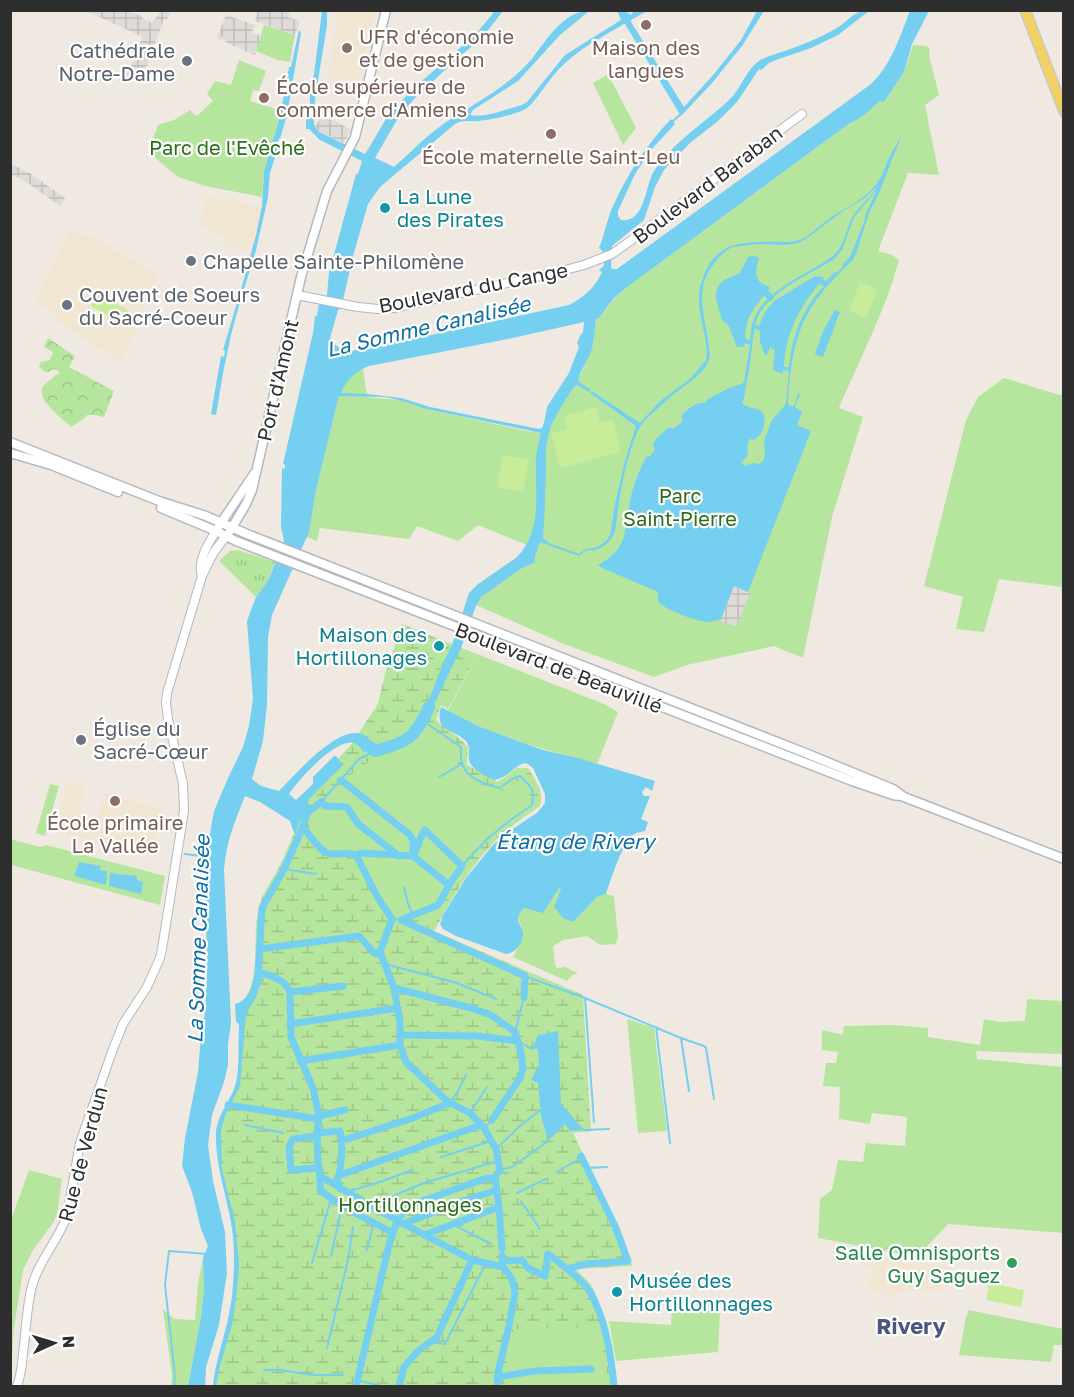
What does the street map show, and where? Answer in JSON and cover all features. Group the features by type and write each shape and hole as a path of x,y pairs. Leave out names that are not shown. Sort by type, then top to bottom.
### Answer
{"main road":[{"name":"Port d'Amont","path":"226,536 250,495 297,292 323,202 355,137 386,10"},
{"path":"1025,10 1064,111"},
{"name":"Boulevard de Beauvillé","path":"10,442 159,501 222,522 832,764 893,789 904,796 1064,859"},
{"name":"Boulevard de Beauvillé","path":"10,453 51,465 175,513 309,570 852,781 893,795 904,796"},
{"name":"Port d'Amont","path":"216,531 256,471"}],"street":[{"name":"Boulevard Baraban","path":"603,258 651,226 802,114"},
{"name":"Boulevard du Cange","path":"297,292 358,307 393,308 563,271 603,258"},
{"name":"Rue de Verdun","path":"202,576 201,564 216,531"},
{"name":"Rue de Verdun","path":"17,1386 21,1375 26,1322 36,1272 63,1227 67,1216 81,1143 119,1033 147,987 160,958 184,811 183,784 168,719 166,697 202,576 214,552 226,536"}],"shaded area":[{"path":"86,11 128,11 152,23 161,11 172,11 167,19 164,19 147,66 128,81 122,77 135,59 133,54 142,39 141,36"},
{"path":"258,11 290,11 288,17 300,21 295,35 255,21"},
{"path":"335,11 376,11 359,84 328,77 336,25"},
{"path":"226,15 255,25 252,33 261,36 255,55 229,44 223,40 223,37 221,40 217,38"},
{"path":"321,117 335,121 351,130 344,143 319,132 315,127"},
{"path":"10,163 31,174 65,198 60,206 22,179 11,174"},
{"path":"206,196 262,206 253,245 250,245 248,251 224,245 226,237 199,226"},
{"path":"70,230 84,238 86,233 158,275 121,362 58,322 58,317 36,302"},
{"path":"734,586 750,593 737,627 721,621"},
{"path":"67,783 85,788 78,812 82,814 98,818 105,793 162,809 149,855 54,830"},
{"path":"870,1251 948,1267 943,1291 904,1291 895,1297 868,1290 873,1269 866,1267"}],"green space":[{"path":"264,25 295,35 290,62 277,60 256,51"},
{"name":"Parc Saint-Pierre","path":"913,45 927,46 930,50 929,55 939,95 925,105 939,175 908,173 878,251 892,255 899,260 880,316 839,408 863,417 832,517 803,658 774,646 687,665 654,677 564,644 474,604 481,592 534,548 478,525 458,541 417,526 409,539 320,528 317,541 307,537 339,396 352,375 363,369 367,397 399,400 426,409 526,431 541,433 550,430 557,412 577,385 589,357 593,345 596,318 599,318 615,298 630,285 881,100 884,102 904,72"},
{"name":"Parc de l'Evêché","path":"239,60 266,71 259,91 253,90 250,101 281,112 264,171 262,197 205,186 178,177 149,150 158,125 174,120 190,110 196,116 198,115 213,101 207,94 215,81 231,85"},
{"path":"608,74 636,128 623,145 593,83"},
{"path":"860,282 878,289 866,318 849,311"},
{"path":"98,293 129,311 121,323 91,306"},
{"path":"48,338 75,356 69,367 114,391 104,417 87,415 71,427 45,402 42,396 44,385 59,374 59,371 53,369 45,372 39,367 41,362 50,360 53,352 44,347"},
{"path":"1004,378 1063,396 1063,587 999,579 984,632 956,629 963,597 924,586 966,420 978,397"},
{"path":"596,407 600,423 613,420 621,452 560,468 551,433 567,429 564,416"},
{"path":"503,455 529,460 523,492 497,487"},
{"path":"237,550 275,562 268,581 256,597 219,561 230,551"},
{"name":"Hortillonnages","path":"402,624 477,654 448,709 441,705 436,720 468,747 467,765 498,782 517,768 528,768 540,791 540,806 508,829 488,848 463,882 434,931 583,995 591,1131 573,1133 624,1239 632,1266 576,1269 592,1286 597,1296 615,1386 213,1386 229,1323 236,1265 233,1226 222,1176 217,1130 237,1084 244,1001 250,990 255,966 257,916 265,891 277,871 296,828 288,811 351,745 378,704 385,674"},
{"path":"477,654 604,704 618,712 597,764 526,744 478,726 448,711"},
{"path":"431,731 460,749 462,754 456,766 472,780 486,789 499,792 522,781 533,801 485,836 456,870 439,901 397,916 383,903 363,861 357,854 351,851 330,853 327,851 309,829 310,818 312,812 355,771 370,761 391,757"},
{"path":"50,784 59,786 45,836 36,833"},
{"path":"10,839 41,847 46,845 165,876 160,905 11,865"},
{"path":"559,888 573,922 597,897 606,894 614,896 618,937 616,944 600,945 587,936 563,940 553,946 557,968 565,967 578,973 572,975 567,981 513,957 522,937 522,928 518,918 520,912 536,900"},
{"path":"1027,999 1063,1001 1063,1054 976,1051 977,1059 1063,1067 1063,1233 948,1224 917,1257 818,1238 820,1199 832,1190 838,1160 863,1162 866,1143 905,1146 907,1117 872,1113 870,1124 839,1119 840,1087 823,1086 826,1063 836,1063 838,1052 822,1050 822,1030 843,1035 844,1026 893,1025 928,1028 928,1037 980,1045 984,1019 999,1022 1025,1021"},
{"path":"627,1019 654,1028 667,1131 638,1133"},
{"path":"29,1170 62,1179 57,1214 33,1250 23,1270 14,1328 11,1368 11,1220"},
{"path":"203,1258 204,1289 201,1317 188,1386 171,1386 172,1376 163,1309 174,1319 195,1320"},
{"path":"989,1283 1024,1290 1021,1307 986,1300"},
{"path":"672,1307 720,1311 718,1352 616,1361 609,1321 671,1325"},
{"path":"969,1310 1063,1329 1063,1345 1054,1345 1051,1362 959,1355"},
{"path":"565,1327 599,1329 609,1386 504,1386 506,1364 514,1329"}],"water":[{"path":"617,10 631,15 634,11 647,11 631,22 684,107 741,40 757,11 764,11 742,46 681,116 624,24 590,44 566,62 527,108 501,117 462,121 455,124 380,187 368,204 341,309 338,310 330,338 332,342 342,350 367,349 569,305 580,299 596,283 602,272 599,270 604,266 603,252 599,248 614,204 639,159 671,119 675,124 650,151 635,174 618,211 621,220 628,220 638,212 650,180 664,157 732,97 755,64 823,35 858,13 869,11 838,35 759,69 737,102 718,121 690,143 664,170 655,187 644,220 612,246 611,268 613,269 617,269 871,84 890,59 910,11 929,11 912,44 904,72 884,102 880,101 863,116 850,123 614,298 596,319 592,349 578,381 591,390 589,392 577,385 574,387 551,426 546,447 543,538 549,543 579,554 586,549 601,545 610,535 625,461 636,426 590,393 592,391 640,423 659,402 691,378 706,360 699,294 704,275 718,254 736,245 758,242 793,242 807,236 872,189 881,177 902,134 869,213 853,260 836,276 812,306 800,332 792,360 788,403 789,406 794,406 800,394 795,407 802,412 797,425 811,431 748,592 734,586 721,619 706,622 675,612 658,602 656,591 598,565 608,559 620,545 635,484 646,457 655,450 653,445 655,440 669,427 673,429 683,421 681,416 692,406 706,403 706,400 744,382 750,345 745,343 744,347 737,347 729,326 722,320 716,299 719,285 724,280 740,273 748,257 758,257 757,278 770,288 750,315 745,338 750,340 752,323 767,300 777,291 834,255 841,246 853,216 877,186 865,198 799,243 733,247 717,260 707,274 702,292 709,360 699,375 657,409 639,429 626,466 612,538 600,548 587,550 579,556 540,542 535,562 522,568 481,597 461,648 434,705 430,721 417,720 425,702 428,702 452,645 469,593 478,584 516,558 525,548 530,536 536,510 536,457 541,433 426,409 385,397 339,396 316,490 309,532 272,615 268,637 267,704 263,741 252,779 261,786 279,791 304,765 336,739 356,733 361,734 375,745 363,752 357,744 348,743 336,747 302,777 289,794 296,800 313,784 313,777 334,756 343,765 309,799 307,806 310,806 301,819 295,835 290,821 260,802 245,796 232,832 224,870 231,1023 228,1065 212,1115 208,1145 213,1181 225,1232 227,1273 219,1325 206,1367 205,1386 188,1386 201,1317 204,1289 203,1258 208,1246 182,1166 198,1072 205,1012 208,845 214,811 243,747 249,726 253,699 247,621 256,597 268,581 284,541 281,527 282,468 285,469 283,464 315,316 317,316 319,304 323,305 327,295 329,273 356,174 358,174 362,161 320,140 309,129 306,129 322,11 327,11 327,25 313,118 315,127 319,132 365,154 389,115 409,92 475,35 495,11 503,11 481,39 415,98 398,118 375,158 394,167 436,130 491,94 525,67 564,20 580,12 589,11 560,35 518,81 473,110 470,115 490,114 527,102 565,55 621,20","holes":["877,190 866,213 851,258 828,282 823,280 824,277 815,276 774,301 765,312 759,326 755,324 767,303 788,286 833,260 842,250 854,217","819,284 824,286 810,304 799,324 789,367 784,367 787,344 794,322","584,322 583,333 577,343 579,347 569,373 547,407 542,428 430,407 401,398 341,393 352,376 369,366","755,328 760,331 760,342 765,355 770,347 775,350 773,370 783,374 783,370 789,371 786,404 772,420 764,441 763,461 759,464 753,463 745,466 741,462 748,454 748,442 761,434 765,421 761,411 742,403"]},
{"path":"299,30 301,33 287,115 270,173 268,197 256,250 231,335 216,415 211,414 221,356 224,357 225,351 223,350 256,235 262,206 264,171 280,116"},
{"path":"835,310 840,312 823,357 815,354 823,331"},
{"name":"Étang de Rivery","path":"441,707 478,726 543,750 655,781 652,791 646,787 642,792 644,796 650,796 641,819 648,822 645,831 636,833 627,843 606,894 597,897 573,922 563,918 554,907 561,889 559,888 543,913 524,908 518,919 523,932 522,940 510,953 506,954 456,936 443,929 440,924 443,915 466,878 504,835 538,812 545,803 545,794 533,768 526,763 499,779 494,780 483,775 470,763 468,743 442,726"},
{"path":"79,862 101,866 100,870 107,871 106,885 74,876"},
{"path":"110,873 137,876 137,880 143,882 141,894 109,886"},
{"path":"254,976 264,979 246,1014 240,1086 225,1116 221,1130 222,1169 235,1222 239,1265 232,1325 216,1386 213,1386 231,1303 234,1263 231,1225 219,1164 216,1133 219,1120 237,1080 239,1024 236,1022 235,1004 246,997 251,989"},
{"path":"558,1031 561,1104 584,1130 570,1131 565,1124 548,1141 541,1116 538,1083 531,1080 539,1065 538,1049 532,1049 538,1035"}],"waterway":[{"path":"672,122 681,114"},
{"path":"844,265 851,257 864,225"},
{"path":"827,282 835,273"},
{"path":"766,293 770,297"},
{"path":"359,739 375,751 400,743 414,733 429,707"},
{"path":"422,720 461,747 462,764 474,778 500,788 520,776 533,795 532,805 487,839 462,866"},
{"path":"321,802 359,759 375,751"},
{"path":"439,777 462,764"},
{"path":"341,780 410,835 413,841 413,856 449,885 438,905 401,920 525,976 524,997"},
{"path":"399,856 358,824 347,807 325,806 321,802 307,813 303,827 314,841 327,853 356,855 378,898 392,919 380,952 394,988 491,1015 515,1032 523,1068 520,1078 492,1120"},
{"path":"258,976 262,908 284,869 303,827"},
{"path":"356,855 361,853 413,856 425,830 462,866 449,885"},
{"name":"La Somme Canalisée","path":"185,854 209,857"},
{"path":"284,869 316,874"},
{"path":"404,887 413,915"},
{"path":"392,919 401,920"},
{"path":"260,949 359,936 375,954 380,952"},
{"path":"385,964 457,983 496,999"},
{"path":"258,972 281,981 290,992 291,1037 313,1088 319,1116 317,1133 320,1176 472,1260 503,1267 502,1256"},
{"path":"525,976 704,1046 714,1099"},
{"path":"290,992 343,986"},
{"path":"394,988 400,1022 400,1045 406,1062 447,1101 470,1113 484,1128 496,1149 500,1170 495,1177 502,1249"},
{"path":"515,1032 524,997"},
{"path":"585,998 594,1122"},
{"path":"290,1024 398,1008"},
{"path":"656,1027 670,1143"},
{"path":"400,1035 476,1036 518,1041"},
{"path":"681,1038 689,1091"},
{"path":"518,1041 532,1049"},
{"path":"300,1061 400,1045"},
{"path":"450,1103 466,1075"},
{"path":"470,1113 487,1087"},
{"path":"341,1141 413,1118 450,1103"},
{"path":"228,1105 319,1119"},
{"path":"319,1116 345,1110"},
{"path":"496,1149 522,1124 541,1110"},
{"path":"484,1128 492,1120"},
{"path":"245,1125 283,1133"},
{"path":"341,1173 481,1125"},
{"path":"584,1130 609,1129"},
{"path":"317,1133 340,1131 342,1156 337,1179 340,1189"},
{"path":"317,1136 293,1139 289,1147 291,1170 318,1168"},
{"path":"441,1157 491,1141"},
{"path":"500,1170 512,1167 548,1141"},
{"path":"567,1269 585,1264 628,1261 615,1226 581,1156"},
{"path":"557,1172 574,1162 583,1160"},
{"path":"405,1209 393,1196 424,1183 498,1161"},
{"path":"587,1168 607,1167"},
{"path":"346,1192 412,1170"},
{"path":"320,1176 320,1190 346,1208 393,1233"},
{"path":"356,1386 389,1245 397,1221 408,1206 495,1177"},
{"path":"517,1193 546,1179"},
{"path":"403,1224 497,1190"},
{"path":"312,1263 331,1199"},
{"path":"521,1201 540,1229"},
{"path":"331,1256 342,1207"},
{"path":"424,1235 499,1207"},
{"path":"367,1250 374,1222"},
{"path":"452,1224 491,1244"},
{"path":"327,1348 348,1260 353,1227"},
{"path":"502,1249 502,1256"},
{"path":"174,1386 175,1376 165,1285 169,1251 207,1254"},
{"path":"503,1261 522,1260 528,1268 545,1276 548,1254 582,1282 596,1303 604,1326 614,1386"},
{"path":"399,1386 404,1367 419,1350 437,1337 472,1260"},
{"path":"430,1342 445,1344 486,1263"},
{"path":"498,1386 497,1377 515,1294 514,1285 503,1267"},
{"path":"497,1377 535,1371 591,1369"},
{"path":"264,1370 314,1375 343,1375"},
{"path":"357,1380 381,1386"}],"place":[{"name":"Maison des langues","path":"646,25"},
{"name":"UFR d'économie et de gestion","path":"347,48"},
{"name":"Cathédrale Notre-Dame","path":"187,61"},
{"name":"École supérieure de commerce d'Amiens","path":"264,98"},
{"name":"École maternelle Saint-Leu","path":"551,134"},
{"name":"La Lune des Pirates","path":"385,208"},
{"name":"Chapelle Sainte-Philomène","path":"191,261"},
{"name":"Couvent de Soeurs du Sacré-Coeur","path":"67,305"},
{"name":"Maison des Hortillonages","path":"439,646"},
{"name":"Église du Sacré-Cœur","path":"81,740"},
{"name":"École primaire La Vallée","path":"115,801"},
{"name":"Salle Omnisports Guy Saguez","path":"1012,1263"},
{"name":"Musée des Hortillonnages","path":"617,1292"}],"district":[{"name":"Rivery","path":"911,1325"}]}
